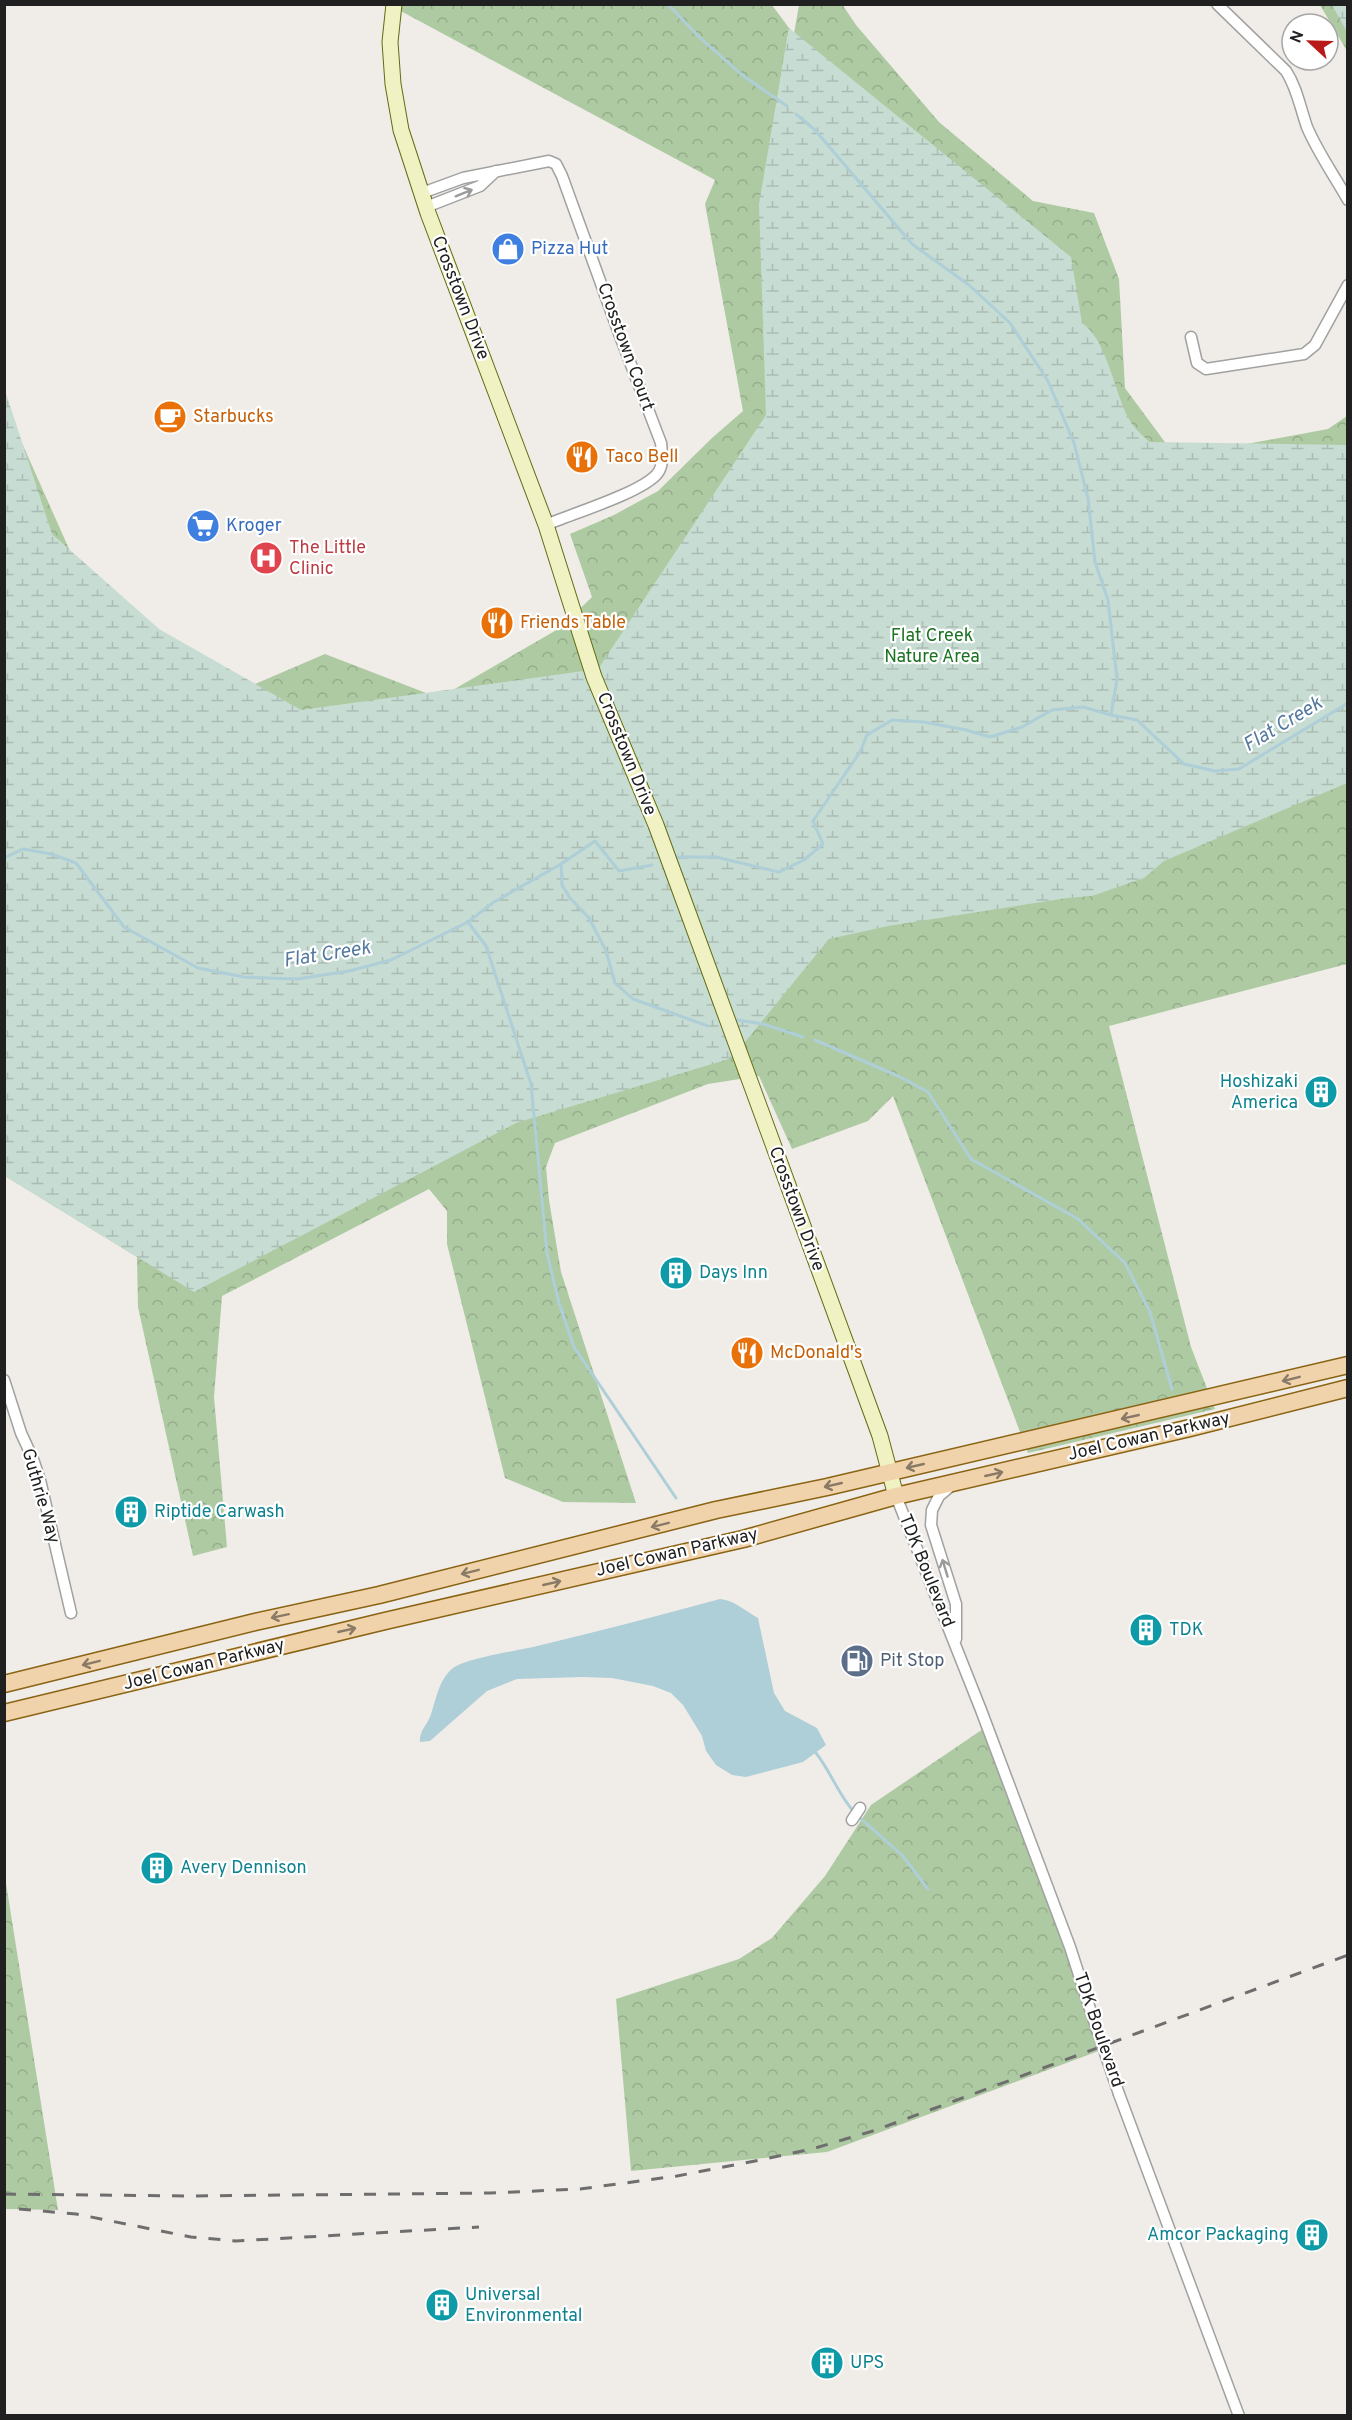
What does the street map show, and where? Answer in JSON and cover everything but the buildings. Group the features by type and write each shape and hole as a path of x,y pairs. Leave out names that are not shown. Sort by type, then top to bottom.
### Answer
{"main road":[{"name":"Joel Cowan Parkway","path":"4,1683 255,1622 379,1595 716,1510 890,1472 1347,1365"},
{"name":"Joel Cowan Parkway","path":"4,1713 374,1624 743,1539 896,1496 1190,1428 1347,1388"}],"street":[{"name":"Crosstown Drive","path":"394,4 390,42 393,84 401,130 424,200 546,525 594,677 656,825 880,1436 896,1496"},
{"path":"1217,4 1286,71 1293,82 1307,125 1322,159 1347,200"},
{"name":"Crosstown Court","path":"424,200 463,178 549,161 556,164 562,176 661,443 663,458 658,473 643,486 546,525"},
{"path":"1191,337 1197,363 1206,369 1304,354 1316,345 1347,285"},
{"name":"Guthrie Way","path":"4,1380 21,1433 40,1480 71,1613"},
{"name":"TDK Boulevard","path":"954,1483 939,1496 932,1510 931,1525 956,1604 956,1646"},
{"name":"TDK Boulevard","path":"896,1496 956,1646 1070,1947 1119,2094 1239,2415"},
{"path":"852,1820 860,1808"}],"green space":[{"name":"Flat Creek Nature Area","path":"842,4 856,25 939,122 1033,201 1094,213 1119,279 1125,388 1173,453 1225,448 1328,429 1347,416 1347,964 1109,1026 1191,1347 1215,1409 1028,1453 893,1096 868,1121 792,1149 759,1076 708,1084 555,1143 546,1167 561,1272 636,1503 563,1502 505,1478 447,1244 447,1211 429,1189 222,1296 214,1397 227,1547 193,1556 138,1307 137,1257 5,1176 4,416 9,414 74,560 165,638 255,684 325,654 439,698 560,628 592,597 570,534 614,515 658,491 743,411 705,204 715,180 397,9 398,5 772,5 789,28 762,191 766,193 799,5"},
{"path":"1320,5 1347,5 1347,51 1340,39 1340,12 1324,12"},
{"path":"1332,5 1347,5 1347,32 1340,19 1340,12 1336,12"},
{"name":"Flat Creek Nature Area","path":"789,28 1071,257 1082,323 1099,343 1132,424 1149,442 1347,445 1347,783 1164,861 1144,878 1092,896 888,926 829,939 732,1058 516,1123 194,1292 5,1176 4,387 52,534 159,629 301,710 598,669 766,415 759,204"},
{"path":"983,1729 1104,2049 827,2152 631,2171 616,1999 739,1959 772,1938 825,1876 871,1805"},
{"path":"5,1877 58,2210 5,2209"}],"water":[{"path":"720,1599 736,1604 758,1618 774,1693 785,1711 817,1728 826,1745 803,1762 746,1777 732,1775 716,1765 706,1751 702,1736 683,1705 671,1693 653,1686 612,1678 517,1679 487,1691 430,1741 420,1742 444,1678 460,1664 604,1630"}],"waterway":[{"path":"668,4 698,36 742,75 787,106"},
{"path":"796,114 815,130 912,244 969,285 1010,323 1048,381 1074,443 1088,498 1095,562 1108,600 1117,679 1111,715"},
{"name":"Flat Creek","path":"675,857 716,857 779,872 804,860 823,844 813,821 860,752 867,735 892,720 924,722 990,737 1022,727 1052,710 1083,707 1137,720 1184,764 1215,771 1239,769 1348,703"},
{"name":"Flat Creek","path":"4,858 23,849 51,854 76,863 124,927 198,968 244,977 297,979 349,971 391,960 468,922 494,902 561,864 595,841 619,871 652,865"},
{"path":"561,864 562,885 570,898 589,918 606,951 615,983 633,999 708,1026"},
{"path":"468,922 486,946 531,1084 547,1253 559,1303 574,1347 676,1498"},
{"path":"737,1020 763,1024 803,1037"},
{"path":"815,1040 898,1076 928,1092 971,1159 1078,1219 1125,1263 1150,1312 1172,1389"},
{"path":"816,1753 854,1812"},
{"path":"859,1817 902,1855 928,1889"}],"railway":[{"path":"4,2194 192,2196 490,2193 580,2189 677,2176 812,2149 876,2130 1348,1955"},
{"path":"19,2209 76,2214 191,2237 236,2241 479,2227"}],"place":[{"name":"Pizza Hut","path":"508,249"},
{"name":"Starbucks","path":"170,417"},
{"name":"Taco Bell","path":"582,457"},
{"name":"Kroger","path":"203,526"},
{"name":"The Little Clinic","path":"266,558"},
{"name":"Friends Table","path":"497,623"},
{"name":"Hoshizaki America","path":"1321,1092"},
{"name":"Days Inn","path":"676,1273"},
{"name":"McDonald's","path":"747,1353"},
{"name":"Riptide Carwash","path":"131,1512"},
{"name":"TDK","path":"1146,1630"},
{"name":"Pit Stop","path":"857,1661"},
{"name":"Avery Dennison","path":"157,1868"},
{"name":"Amcor Packaging","path":"1312,2235"},
{"name":"Universal Environmental","path":"442,2305"},
{"name":"UPS","path":"827,2363"}]}
